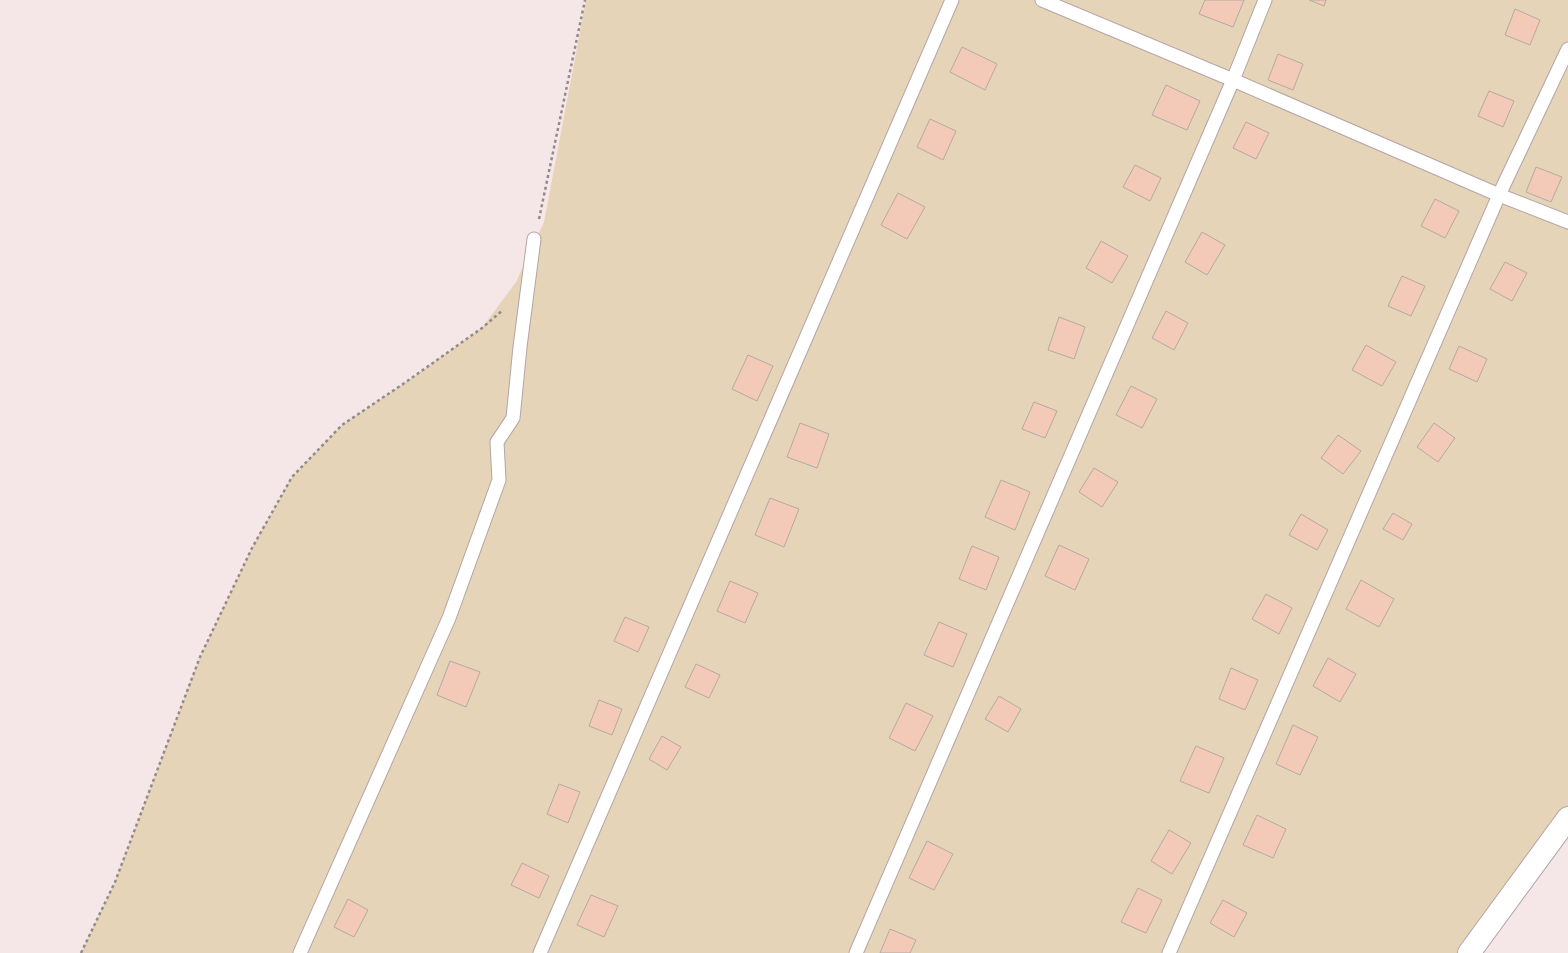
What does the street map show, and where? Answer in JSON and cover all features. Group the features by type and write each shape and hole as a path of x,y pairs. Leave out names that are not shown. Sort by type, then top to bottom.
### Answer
{"street":[{"path":"1469,953 1568,818"}],"lane":[{"path":"540,953 952,0"},
{"path":"1042,0 1233,80 1499,195 1568,222"},
{"path":"856,953 1233,80 1265,0"},
{"path":"1169,953 1499,195 1568,50"},
{"path":"300,953 449,618 499,480 498,442 512,418 534,240"}],"path":[{"path":"534,240 585,0"},
{"path":"81,953 115,882 200,657 252,548 292,477 342,425 482,328 506,308"}],"shaded area":[{"path":"586,0 1568,0 1568,818 1469,953 81,953 115,882 200,657 252,548 292,477 342,425 482,328 516,282 544,222"}],"building":[{"path":"1205,0 1244,0 1233,27 1199,14"},
{"path":"1309,0 1326,0 1324,6"},
{"path":"1515,9 1540,20 1530,45 1505,35"},
{"path":"962,47 997,64 985,90 950,72"},
{"path":"1278,54 1303,64 1293,90 1268,80"},
{"path":"1166,85 1200,101 1187,130 1152,115"},
{"path":"1489,91 1514,101 1503,127 1478,116"},
{"path":"930,119 956,131 943,160 917,147"},
{"path":"1246,122 1269,133 1256,159 1233,148"},
{"path":"1135,165 1161,178 1150,201 1123,187"},
{"path":"1536,167 1562,177 1551,202 1526,192"},
{"path":"898,193 925,207 907,239 881,225"},
{"path":"1435,199 1459,211 1445,238 1421,226"},
{"path":"1202,232 1225,245 1207,275 1185,262"},
{"path":"1101,241 1128,256 1112,283 1086,268"},
{"path":"1505,262 1527,273 1512,301 1490,289"},
{"path":"1402,276 1425,286 1411,316 1388,306"},
{"path":"1166,311 1188,323 1174,350 1152,338"},
{"path":"1059,317 1085,327 1074,359 1048,350"},
{"path":"1366,345 1396,362 1382,386 1352,370"},
{"path":"1459,346 1487,359 1477,382 1449,369"},
{"path":"748,355 773,366 757,401 732,389"},
{"path":"1131,386 1157,399 1142,428 1116,415"},
{"path":"1034,402 1057,411 1045,438 1022,429"},
{"path":"800,423 829,434 817,468 787,457"},
{"path":"1434,423 1455,438 1438,462 1417,447"},
{"path":"1338,435 1361,451 1343,474 1321,458"},
{"path":"1094,468 1118,482 1102,507 1079,492"},
{"path":"1001,480 1030,492 1015,530 985,517"},
{"path":"770,498 799,509 784,547 755,535"},
{"path":"1393,513 1412,524 1403,540 1383,529"},
{"path":"1301,514 1328,530 1317,550 1289,535"},
{"path":"1059,545 1089,559 1075,590 1045,576"},
{"path":"972,546 999,557 986,590 959,579"},
{"path":"1361,580 1394,599 1379,627 1346,609"},
{"path":"730,581 758,593 745,623 717,611"},
{"path":"1266,594 1292,608 1279,634 1252,619"},
{"path":"625,617 649,627 638,652 614,641"},
{"path":"939,622 967,634 953,667 924,655"},
{"path":"1328,658 1356,674 1340,702 1313,686"},
{"path":"450,661 480,672 466,707 437,695"},
{"path":"696,664 720,675 709,698 685,687"},
{"path":"1231,668 1258,680 1245,710 1219,699"},
{"path":"999,696 1021,709 1008,732 985,719"},
{"path":"599,700 622,709 612,735 589,726"},
{"path":"906,703 933,716 915,751 889,738"},
{"path":"1293,725 1318,737 1300,775 1276,764"},
{"path":"662,736 681,747 667,770 649,759"},
{"path":"1196,746 1224,758 1209,793 1180,781"},
{"path":"559,784 580,792 568,823 547,814"},
{"path":"1257,815 1286,829 1273,858 1243,845"},
{"path":"1169,830 1191,843 1172,874 1151,861"},
{"path":"927,841 953,854 934,890 909,878"},
{"path":"522,863 549,876 539,898 511,885"},
{"path":"1138,888 1162,900 1146,933 1121,922"},
{"path":"591,895 618,906 604,937 577,925"},
{"path":"348,899 368,910 354,937 334,927"},
{"path":"1223,900 1247,913 1234,937 1210,923"},
{"path":"890,929 916,940 910,953 880,953"}]}
